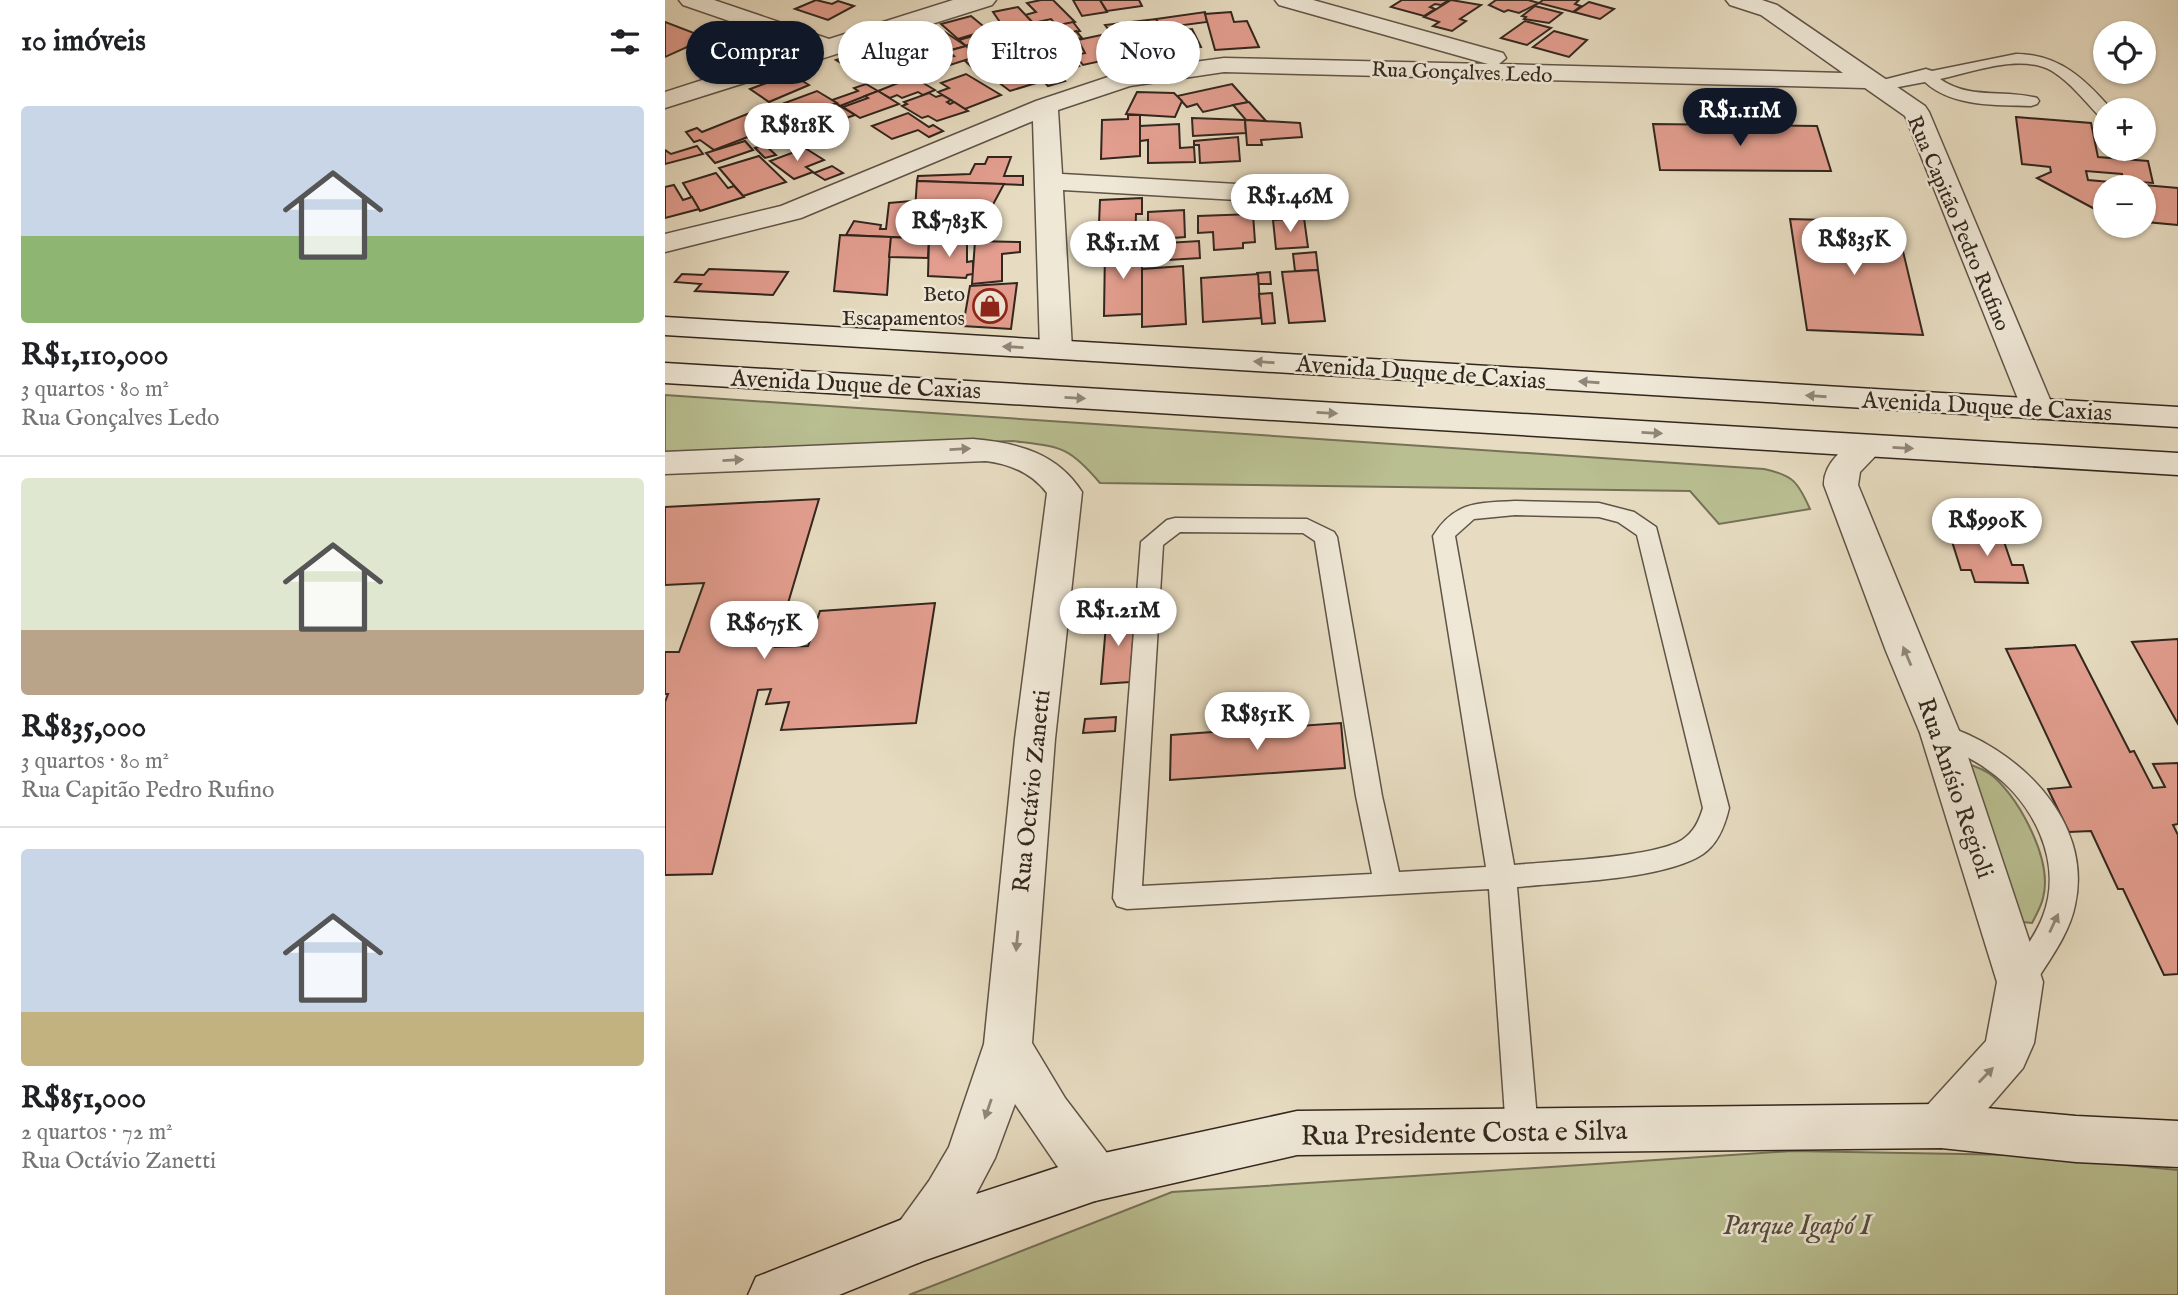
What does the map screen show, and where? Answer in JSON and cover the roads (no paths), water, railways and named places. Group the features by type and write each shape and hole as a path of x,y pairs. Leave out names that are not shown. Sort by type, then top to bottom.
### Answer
{"street":[{"path":"691,0 828,47"},
{"path":"665,100 961,5 984,0"},
{"path":"1287,0 1553,75"},
{"name":"Rua Capitão Pedro Rufino","path":"1738,0 1769,10 1916,113 2038,409"},
{"path":"1388,70 1397,31"},
{"name":"Rua Gonçalves Ledo","path":"665,243 791,212 1045,106 1126,79 1224,65 1873,83"},
{"path":"1045,106 1056,349"},
{"path":"1048,181 1308,196"},
{"name":"Avenida Duque de Caxias","path":"665,326 2178,417"},
{"name":"Avenida Duque de Caxias","path":"665,373 2178,464"},
{"name":"Rua Anísio Regioli","path":"1868,446 1844,470 1840,481 1905,651 1940,733 2020,982 2010,1043 2005,1053 1941,1126"},
{"name":"Rua Octávio Zanetti","path":"665,463 973,449 1007,452 1041,467 1058,481 1065,492 1035,739 1008,1044 988,1111 970,1158 947,1198 918,1238"},
{"path":"1008,1044 1028,1086 1095,1178"},
{"name":"Rua Presidente Costa e Silva","path":"775,1295 918,1238 1095,1178 1297,1133 1941,1126 2076,1139 2178,1144"}],"lane":[{"path":"1873,83 2016,59 2045,61 2055,64 2093,100"},
{"path":"1926,74 1932,82 1956,94 2031,102"},
{"path":"1388,884 1370,796 1326,537 1307,526 1175,526 1152,542 1127,898 1388,884 1502,877 1659,858 1689,849 1710,831 1716,808 1648,533 1626,517 1589,509 1515,508 1467,513 1453,521 1444,536 1502,877 1522,1130"},
{"path":"1940,733 1981,752 2009,771 2037,803 2055,838 2064,887 2061,906 2055,924 2020,982"}],"place":[{"name":"Beto Escapamentos","path":"990,306"}],"park label":[{"name":"Parque Igapó I","path":"1797,1224"}]}
